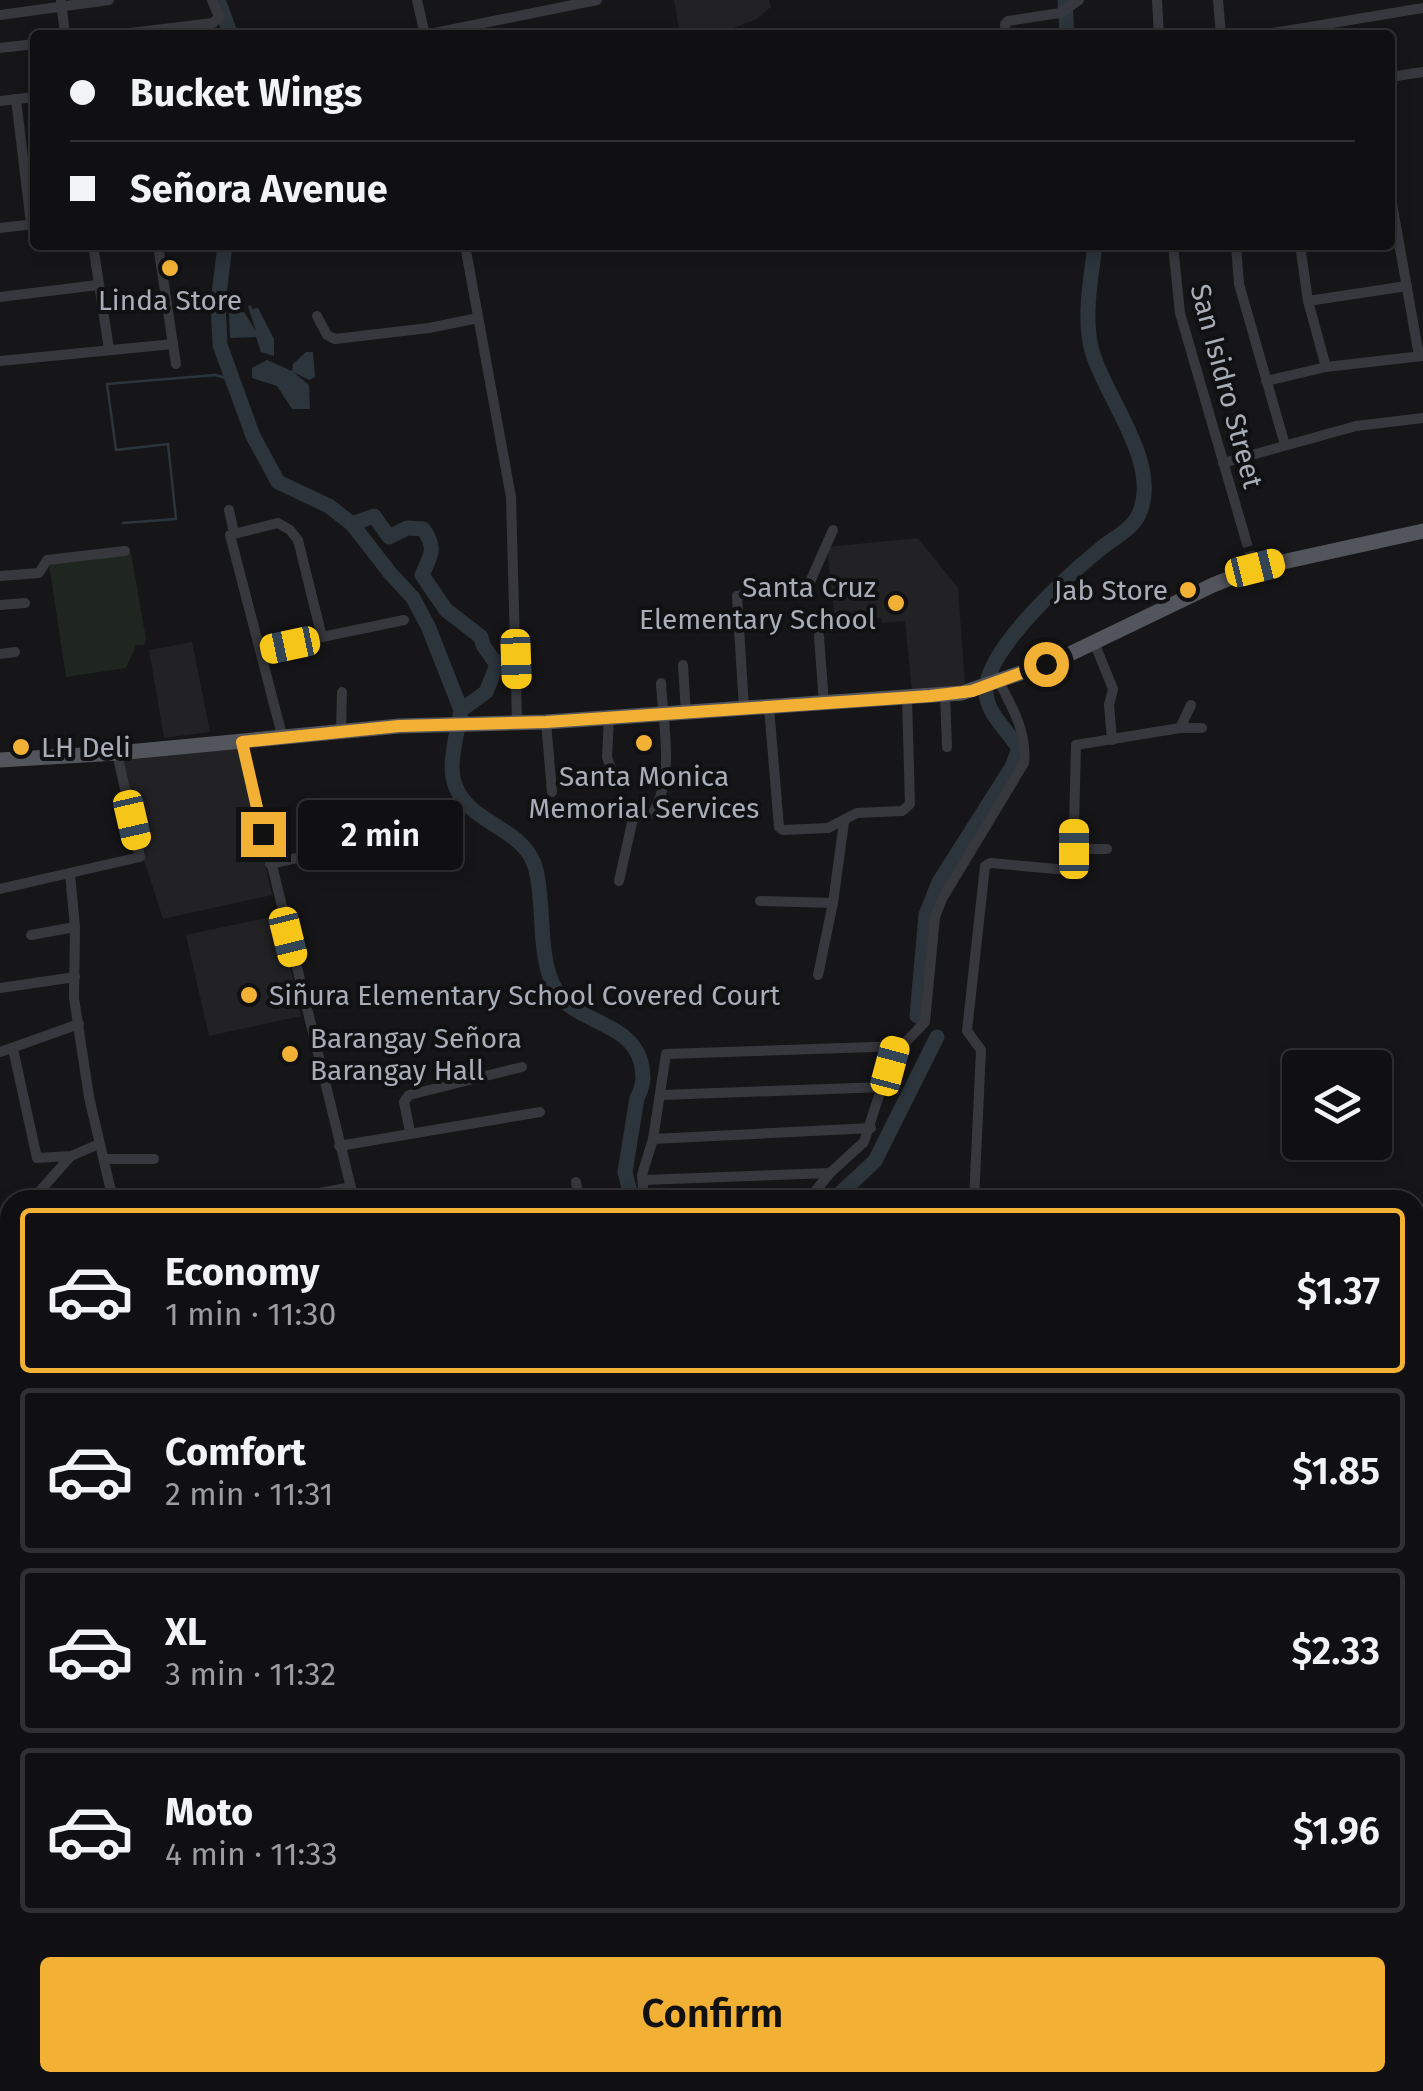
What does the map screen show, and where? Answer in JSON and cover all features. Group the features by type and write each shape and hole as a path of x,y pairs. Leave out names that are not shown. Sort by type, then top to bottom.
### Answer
{"main road":[{"path":"0,760 283,739 399,726 473,726 662,715 972,691 1094,642 1253,563 1423,531"}],"street":[{"path":"0,14 61,3 109,0"},
{"path":"155,30 213,23 219,17 212,0"},
{"path":"418,0 424,30"},
{"path":"449,30 596,0"},
{"path":"1157,0 1159,30"},
{"path":"1218,0 1221,30"},
{"path":"61,3 64,30"},
{"path":"1006,30 1008,20 1070,6"},
{"path":"1291,30 1423,8"},
{"path":"0,48 30,45"},
{"path":"1395,77 1423,72"},
{"path":"0,101 30,98"},
{"path":"16,100 30,202"},
{"path":"0,228 30,224"},
{"path":"1266,381 1326,367 1421,356 1395,229"},
{"path":"93,250 109,349"},
{"path":"159,250 176,364"},
{"path":"466,250 511,497 517,722"},
{"name":"San Isidro Street","path":"1174,250 1180,313 1245,537"},
{"path":"1236,250 1239,284 1284,444"},
{"path":"1301,250 1308,301 1326,367"},
{"path":"0,297 98,285"},
{"path":"1308,301 1407,286"},
{"path":"317,316 327,335 334,339 478,318"},
{"path":"0,361 174,344"},
{"path":"1222,463 1370,424 1423,418"},
{"path":"228,510 283,739"},
{"path":"232,534 278,523 294,532 322,638"},
{"path":"744,709 737,596 809,584 834,530"},
{"path":"0,576 38,574 47,560 125,551"},
{"path":"0,604 25,602"},
{"path":"261,651 404,620"},
{"path":"818,636 824,704"},
{"path":"1094,642 1114,689 1109,705 1112,740"},
{"path":"0,654 15,652"},
{"path":"683,666 686,713"},
{"path":"619,880 632,822 654,813 662,791 666,769 661,683"},
{"path":"644,1190 666,1054 902,1046 925,1022 935,918 942,898 1024,763 1019,720 997,683"},
{"path":"341,732 342,692"},
{"path":"945,694 947,747"},
{"path":"769,707 779,827 828,828 857,813 902,810 910,804 907,698"},
{"path":"1180,728 1191,705"},
{"path":"609,718 608,762 616,783"},
{"path":"546,722 552,792"},
{"path":"974,1190 981,1050 967,1031 985,866 990,863 1072,868 1075,747 1080,743 1202,728"},
{"path":"242,742 352,1190"},
{"path":"0,889 140,858 118,753"},
{"path":"818,975 844,822"},
{"path":"270,864 382,839"},
{"path":"1074,849 1107,849"},
{"path":"70,874 76,927 74,998 111,1190"},
{"path":"760,901 833,903"},
{"path":"31,934 76,927"},
{"path":"0,988 74,977"},
{"path":"0,1052 79,1024"},
{"path":"816,1190 864,1142 896,1046"},
{"path":"13,1049 36,1158 71,1156 99,1144"},
{"path":"410,1132 404,1102 408,1095 522,1066"},
{"path":"660,1095 884,1086"},
{"path":"339,1146 540,1112"},
{"path":"653,1139 871,1128"},
{"path":"41,1190 71,1156"},
{"path":"104,1159 154,1159"},
{"path":"643,1180 830,1173"},
{"path":"576,1182 577,1190"},
{"path":"336,1190 351,1187"}],"shaded area":[{"path":"674,0 769,0 771,7 755,20 728,30 679,30"},
{"path":"248,306 252,309 258,308 274,339 274,356 261,352 256,337 230,338 229,313 244,312 256,331"},
{"path":"306,352 313,352 315,377 309,380 293,372 309,385 310,409 292,409 277,386 252,378 252,368 267,360 292,371 293,364"},
{"name":"Santa Cruz Elementary School","path":"918,538 958,588 965,685 912,692 905,621 882,623 881,618 835,623 827,547"},
{"path":"131,553 144,645 136,645 126,668 66,677 49,564"},
{"path":"192,642 210,732 164,738 149,650"},
{"path":"239,747 272,895 163,919 143,857 123,758"},
{"path":"279,915 301,1016 209,1036 186,935"}],"waterway":[{"path":"218,0 229,30"},
{"path":"1065,0 1067,30"},
{"path":"224,250 218,303 220,345 253,436 278,482 329,506 352,524 374,516 389,537 407,528 423,529 431,552 422,575 446,610 481,637 497,665 486,692 461,710 453,758 455,785 472,809 510,835 530,856 539,884 546,963 556,990 576,1010 614,1030 635,1048 643,1080 625,1172 630,1190"},
{"path":"917,1016 926,915 939,882 1012,767 1019,749 989,706 986,690 990,673 1031,614 1085,562 1129,527 1141,509 1144,490 1136,449 1089,338 1094,250"},
{"path":"123,523 176,519 168,444 116,450 107,384 215,375 234,380"},
{"path":"352,524 413,598 461,710"},
{"path":"844,1190 875,1161 937,1037"}],"tunnel":[{"path":"1245,537 1251,557"}],"place":[{"name":"Linda Store","path":"170,268"},
{"name":"Jab Store","path":"1188,590"},
{"name":"Santa Cruz Elementary School","path":"896,603"},
{"name":"Santa Monica Memorial Services","path":"644,743"},
{"name":"LH Deli","path":"21,747"},
{"name":"Siñura Elementary School Covered Court","path":"249,995"},
{"name":"Barangay Señora Barangay Hall","path":"290,1054"}],"route":[{"path":"263,834 242,742 399,726 546,722 930,696 972,691 1046,664"}]}
